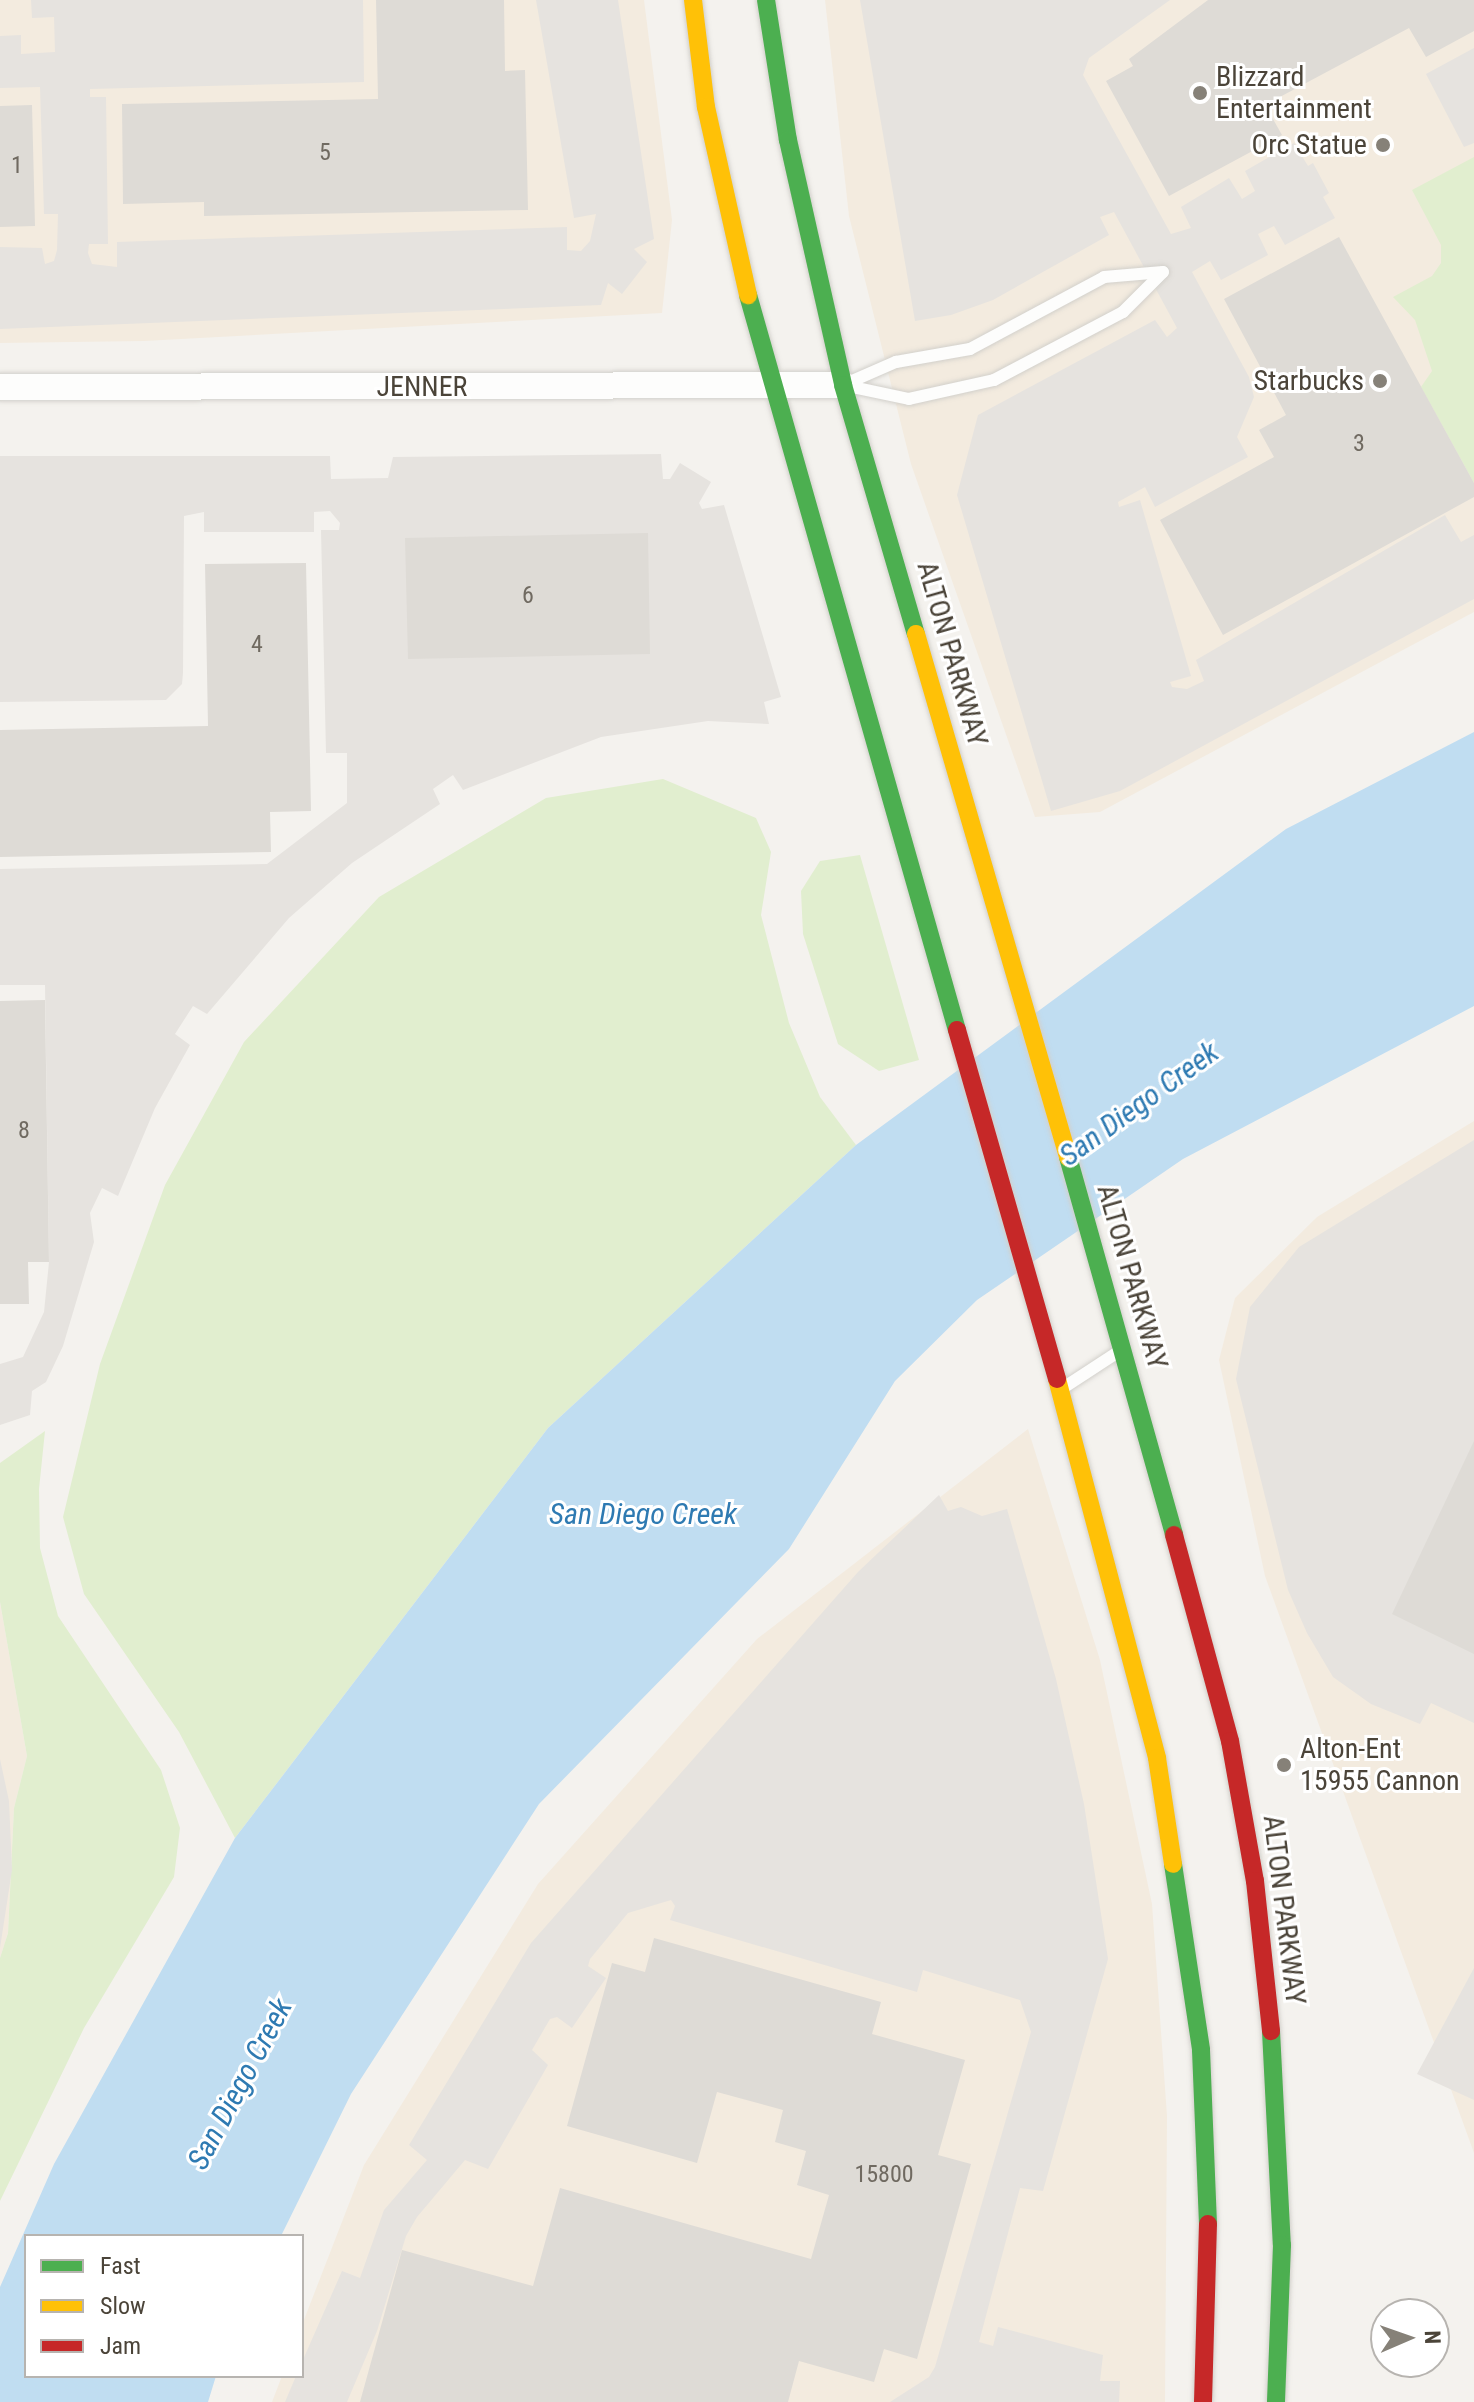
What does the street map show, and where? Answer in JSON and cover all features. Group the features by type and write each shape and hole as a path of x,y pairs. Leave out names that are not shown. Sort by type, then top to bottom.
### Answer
{"main road":[{"path":"693,0 718,164 774,386 1060,1389 1157,1758 1188,1942 1208,2194 1203,2402"},
{"name":"ALTON PARKWAY","path":"766,0 788,140 843,385 1019,983 1215,1678 1255,1881 1277,2091 1282,2245 1276,2402"}],"street":[{"name":"JENNER","path":"0,387 843,385"}],"lane":[{"path":"1163,272 1123,312 994,380 909,399 843,385 896,362 970,349 1104,277 1163,272"},
{"path":"1060,1389 1124,1348"}],"shaded area":[{"path":"0,0 644,0 672,220 662,313 144,341 0,343"},
{"path":"31,0 363,0 364,82 90,89 90,97 106,97 108,244 89,244 88,253 92,264 117,267 117,242 567,227 567,250 581,251 590,241 596,214 574,218 536,0 618,0 654,239 634,249 647,262 622,294 608,283 601,305 0,329 0,247 42,248 45,264 54,261 57,250 58,214 44,214 40,87 0,88 0,36 21,35 21,54 55,52 54,17 32,18"},
{"name":"Blizzard Entertainment","path":"825,0 1474,0 1474,612 1100,812 1035,817 911,464 849,216"},
{"path":"860,0 1170,0 1089,58 1083,75 1171,234 1191,228 1181,207 1229,178 1242,199 1255,191 1245,171 1294,143 1308,166 1313,163 1329,193 1323,197 1335,218 1285,245 1274,226 1258,234 1268,255 1221,280 1210,261 1192,272 1249,377 1254,397 1237,437 1248,457 1155,507 1145,487 1118,502 1119,507 1140,500 1191,676 1170,682 1172,687 1187,689 1204,681 1196,660 1445,515 1461,542 1474,535 1474,599 1120,791 1051,811 957,495 978,415 1155,320 1167,337 1177,328 1114,212 1100,217 1109,235 993,300 951,315 915,321"},
{"path":"1474,48 1474,143 1464,147 1426,74"},
{"path":"661,454 663,479 670,479 680,463 711,482 699,503 702,509 724,505 781,697 764,702 769,724 708,721 601,737 463,790 453,775 433,789 440,804 352,863 289,918 207,1014 193,1006 175,1034 190,1045 155,1108 118,1196 102,1188 90,1213 94,1242 63,1346 46,1382 32,1391 30,1415 0,1425 0,1364 23,1357 44,1312 49,1262 45,985 0,985 0,869 267,864 347,803 347,753 326,753 321,530 339,530 340,523 330,511 314,512 314,532 204,532 204,512 184,516 182,684 166,700 0,702 0,456 330,456 331,479 388,478 393,457"},
{"path":"1474,1121 1474,2153 1265,1576 1219,1360 1235,1298 1317,1217"},
{"path":"1474,1140 1474,1723 1431,1703 1420,1724 1371,1704 1333,1677 1307,1633 1288,1590 1236,1379 1250,1307 1299,1247"},
{"path":"1028,1429 1100,1660 1152,1904 1167,2116 1165,2402 272,2402 281,2378 304,2378 304,2320 364,2165 538,1884 757,1639"},
{"path":"939,1495 948,1511 961,1507 982,1516 1007,1509 1056,1679 1084,1804 1108,1959 1043,2191 1020,2188 979,2342 993,2346 998,2327 1103,2355 1100,2381 1120,2381 1119,2402 890,2402 929,2377 935,2367 1031,2032 1020,2000 923,1970 917,1992 670,1920 675,1906 671,1900 628,1913 590,1959 588,1966 606,1978 572,2028 557,2017 550,2019 532,2050 548,2065 488,2169 465,2160 417,2217 406,2236 377,2331 347,2402 285,2402 295,2378 304,2378 304,2357 342,2271 360,2278 384,2210 427,2160 409,2145 531,1943 858,1572"},
{"path":"0,1602 27,1756 14,1808 8,1933 0,1958"},
{"path":"0,1759 9,1801 12,1870 0,1948"},
{"path":"1474,1968 1474,2100 1417,2074"}],"green space":[{"path":"1474,157 1474,483 1421,387 1432,371 1415,320 1393,297 1432,276 1441,263 1441,245 1412,190"},
{"path":"663,779 756,818 771,852 761,915 789,1023 820,1097 856,1145 548,1428 235,1838 179,1732 84,1594 63,1517 100,1364 165,1185 244,1042 379,897 546,798"},
{"path":"860,855 919,1060 879,1071 838,1044 803,934 801,891 820,861"},
{"path":"45,1431 39,1489 40,1548 58,1616 161,1770 180,1828 174,1877 84,2028 0,2201 0,1958 8,1933 14,1808 27,1756 0,1602 0,1463"}],"water":[{"name":"San Diego Creek","path":"1474,732 1474,1006 1183,1159 977,1300 895,1381 789,1549 539,1804 351,2094 282,2234 24,2234 24,2378 215,2378 208,2402 0,2402 0,2287 54,2164 235,1838 548,1428 856,1145 1286,829"}],"building":[{"path":"376,0 504,0 505,71 525,70 528,210 204,216 204,202 123,204 122,104 378,99"},
{"name":"Blizzard Entertainment","path":"1208,0 1474,0 1474,31 1426,57 1409,28 1265,105 1282,135 1169,196 1106,81 1133,66 1129,59"},
{"path":"32,105 35,226 0,227 0,106"},
{"path":"1339,237 1474,483 1474,497 1223,635 1160,520 1274,457 1259,430 1286,415 1224,299"},
{"path":"648,533 650,654 408,659 405,538"},
{"path":"306,563 311,811 270,812 271,852 0,857 0,730 208,726 205,564"},
{"path":"45,1000 49,1262 28,1262 29,1304 0,1304 0,1001"},
{"path":"1474,1441 1474,1654 1392,1614"},
{"path":"654,1938 881,2002 872,2034 965,2060 938,2155 971,2164 917,2359 884,2349 874,2382 799,2361 788,2402 360,2402 402,2250 533,2286 560,2188 811,2259 829,2195 797,2185 806,2151 775,2142 783,2110 717,2092 697,2163 567,2126 612,1963 645,1972"}],"traffic: fast":[{"path":"766,0 788,140 843,385 916,634"},
{"path":"748,295 957,1030"},
{"path":"1068,1157 1174,1535"},
{"path":"1173,1864 1201,2050 1208,2224"},
{"path":"1271,2031 1282,2245 1276,2402"}],"traffic: slow":[{"path":"693,0 706,107 748,295"},
{"path":"916,634 1068,1157"},
{"path":"1057,1379 1157,1758 1173,1864"}],"traffic: jam":[{"path":"957,1030 1057,1379"},
{"path":"1174,1535 1230,1741 1255,1881 1271,2031"},
{"path":"1203,2402 1208,2224"}],"place":[{"name":"Blizzard Entertainment","path":"1200,93"},
{"name":"Orc Statue","path":"1383,145"},
{"name":"Starbucks","path":"1380,381"},
{"name":"Alton-Ent 15955 Cannon","path":"1284,1765"}]}
